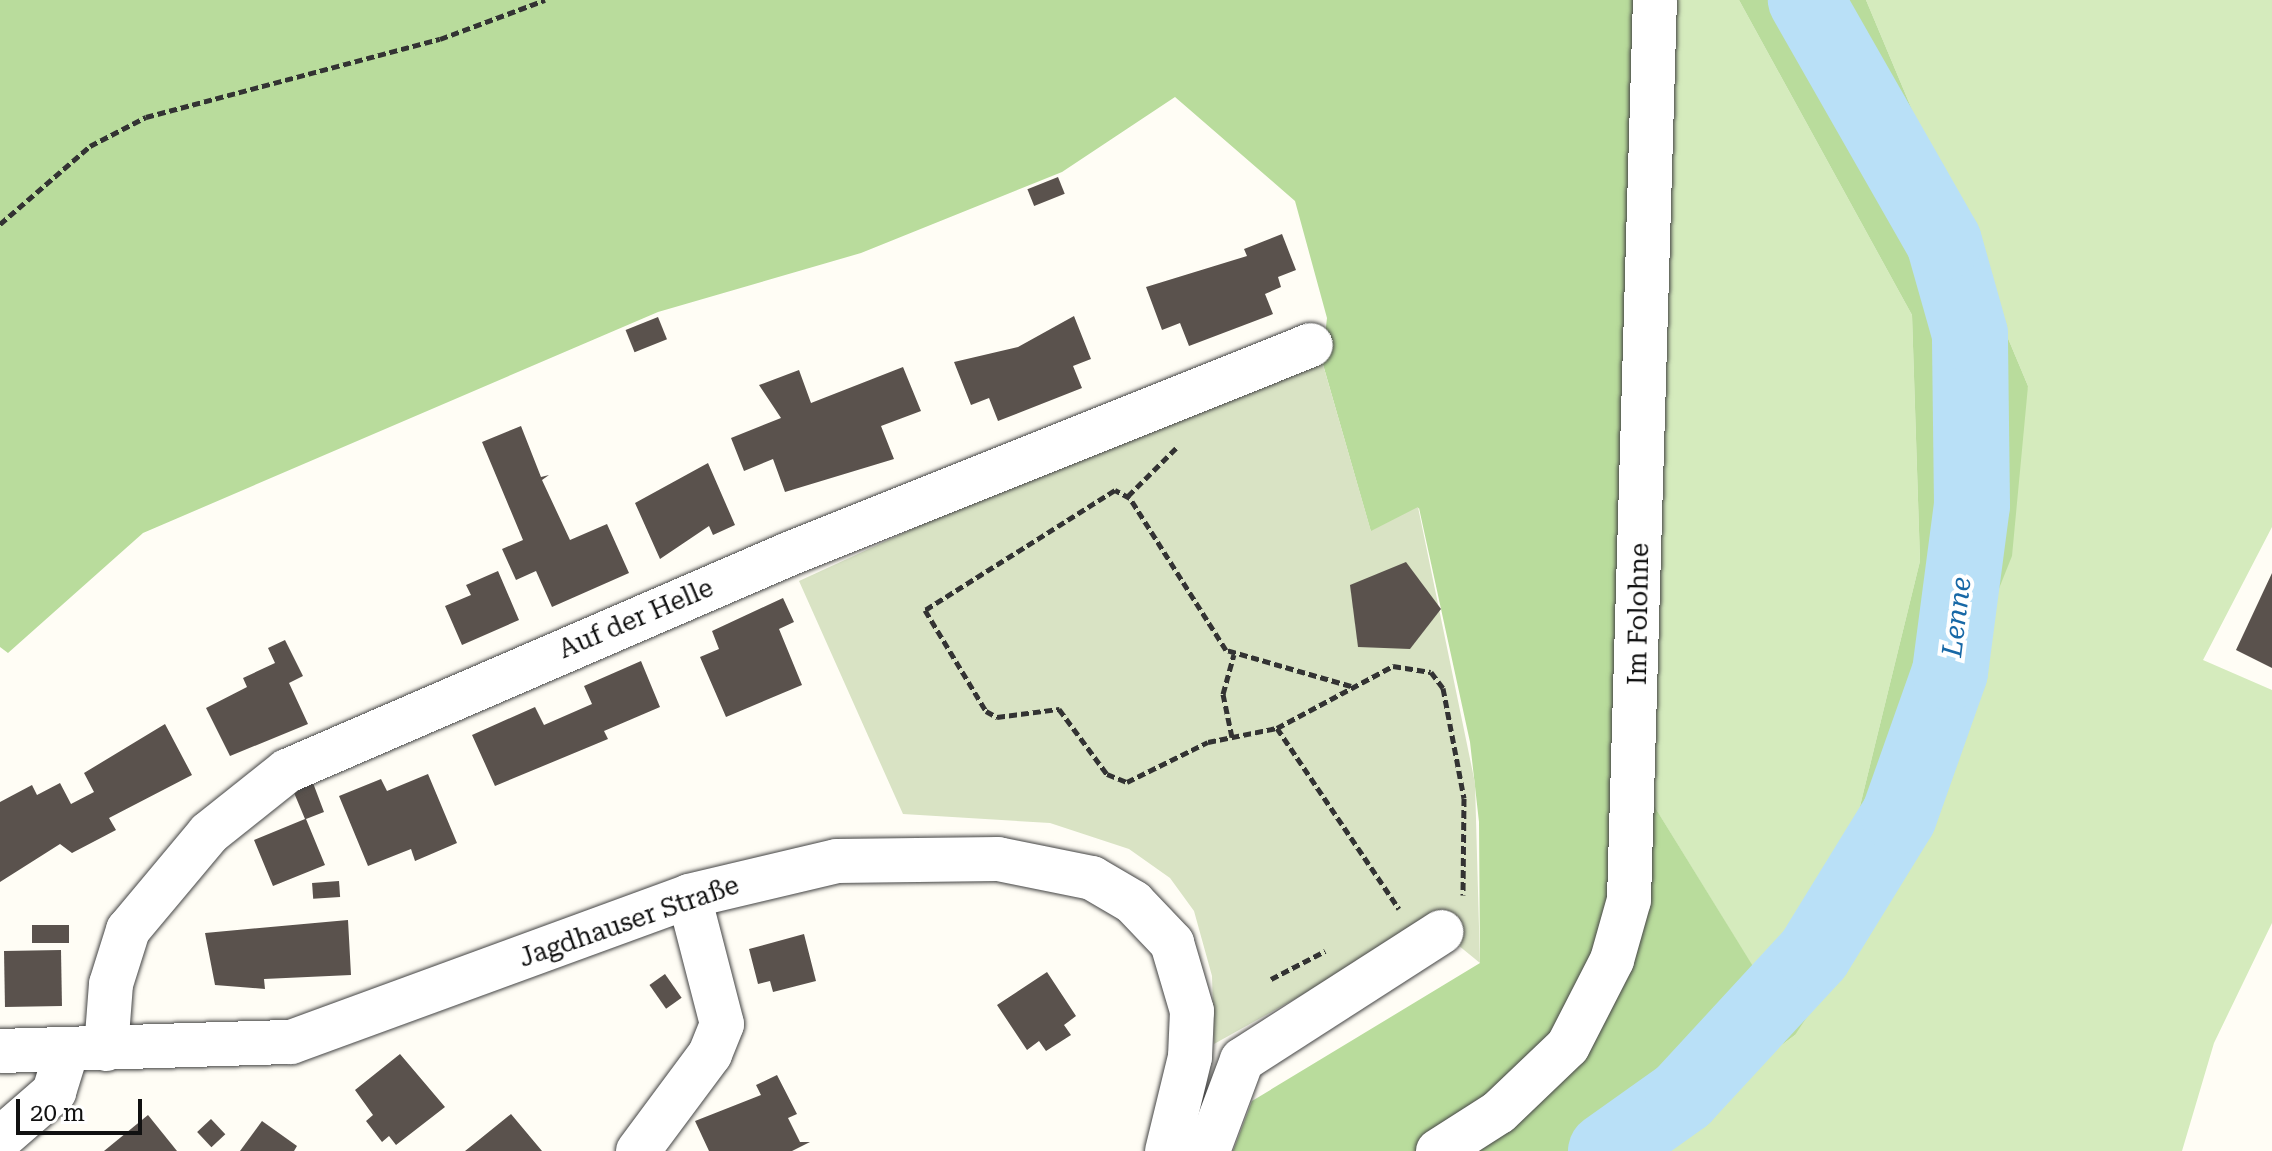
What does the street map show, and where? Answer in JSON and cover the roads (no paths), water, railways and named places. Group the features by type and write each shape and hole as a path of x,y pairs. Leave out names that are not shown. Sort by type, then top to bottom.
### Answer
{"street":[{"name":"Im Folohne","path":"1438,1151 1499,1112 1568,1046 1612,960 1629,900 1655,0"},
{"name":"Auf der Helle","path":"0,1139 54,1092 87,1050 128,930 209,833 287,771 789,554 1311,345"},
{"name":"Jagdhauser Straße","path":"0,1051 291,1042 689,896 837,861 911,856 998,859 1092,878 1159,925 1186,973 1190,1057 1167,1151"},
{"path":"638,1151 710,1054 722,1024 689,896"},
{"path":"1208,1151 1242,1060 1427,919"}],"waterway":[{"name":"Lenne","path":"1606,1151 1683,1096 1814,954 1899,816 1950,672 1972,505 1970,334 1944,242 1806,0"}]}
